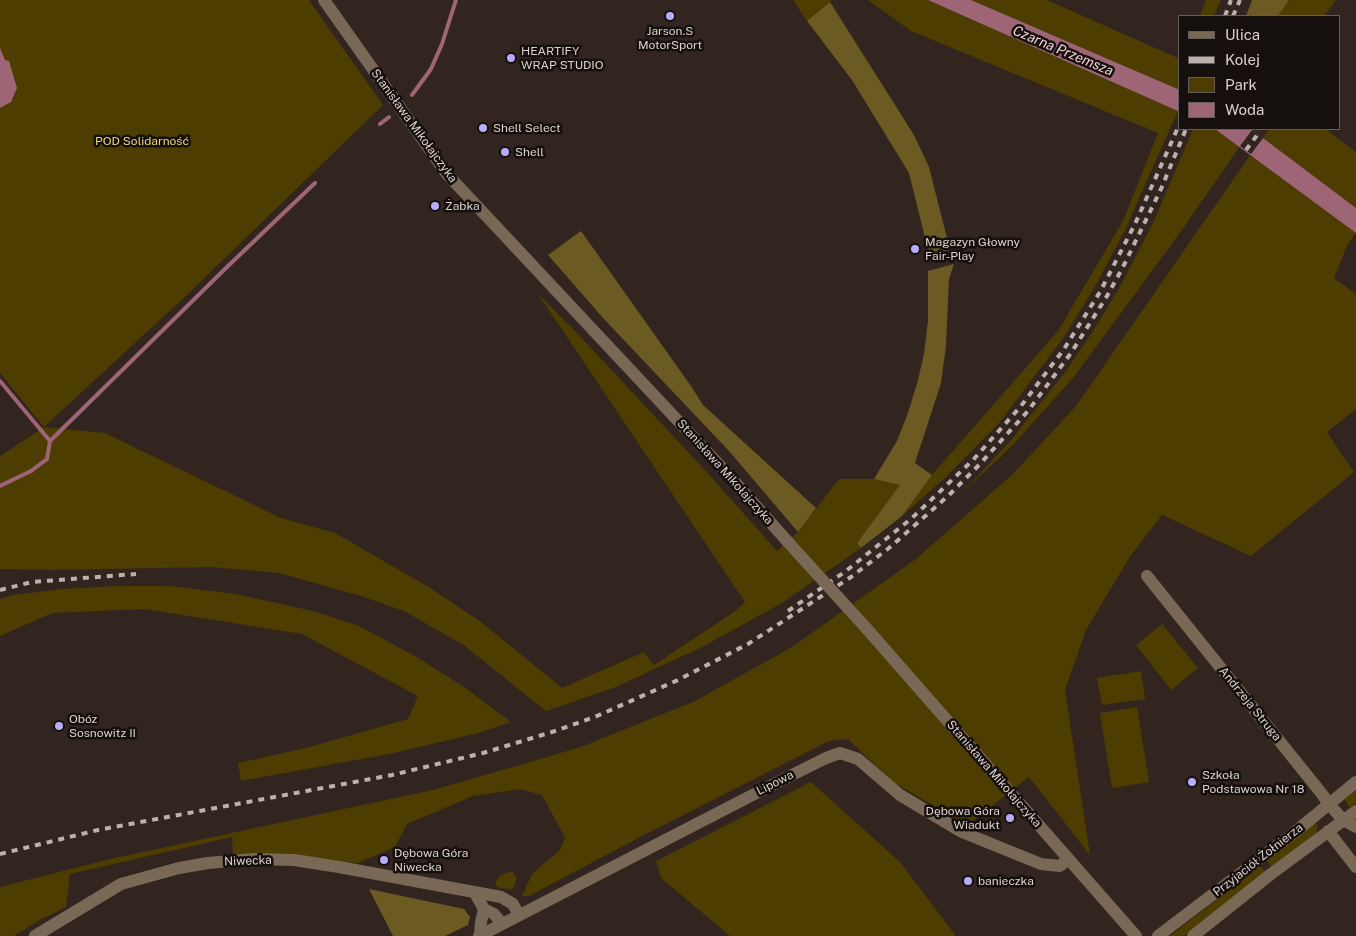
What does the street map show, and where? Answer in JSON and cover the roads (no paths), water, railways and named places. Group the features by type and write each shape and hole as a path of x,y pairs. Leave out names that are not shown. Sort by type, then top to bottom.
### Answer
{"street":[{"name":"Stanisława Mikołajczyka","path":"324,0 447,174 712,456 867,629 1136,936"},
{"name":"Andrzeja Struga","path":"1147,576 1329,804 1343,820 1356,827"},
{"name":"Lipowa","path":"479,936 770,786 826,758 840,754 858,759 900,796 962,832 1041,864 1060,866 1068,859"},
{"name":"Przyjaciół Żołnierza","path":"1158,936 1356,782"},
{"name":"Przyjaciół Żołnierza","path":"1193,936 1271,874 1356,811"},
{"path":"1328,831 1356,866"},
{"name":"Niwecka","path":"35,936 121,884 179,868 254,859 294,860 501,897 513,904 519,916"},
{"path":"475,893 484,909 494,914 502,924"},
{"path":"479,936 484,909"}],"water":[{"name":"Czarna Przemsza","path":"928,0 971,0 1178,89 1178,111"},
{"path":"0,48 5,60 9,61 17,88 11,102 0,108"},
{"path":"1216,130 1252,130 1356,208 1356,233"}],"waterway":[{"path":"412,95 431,69 442,44 456,0"},
{"path":"380,124 389,117"},
{"path":"0,486 31,471 47,459 50,441 315,183"},
{"path":"0,381 50,441"}],"railway":[{"path":"1225,15 1231,0"},
{"path":"1233,15 1240,0"},
{"path":"788,611 846,571 912,518 973,460 1021,406 1064,349 1100,292 1135,224 1178,127"},
{"path":"0,854 98,830 392,775 483,753 597,716 678,680 748,644 851,577 889,548 948,496 1028,411 1071,353 1107,296 1161,189 1186,130"},
{"path":"1246,150 1258,134"},
{"path":"0,590 32,582 136,574"}],"place":[{"name":"Jarson.S MotorSport","path":"670,16"},
{"name":"HEARTIFY WRAP STUDIO","path":"511,58"},
{"name":"Shell Select","path":"483,128"},
{"name":"Shell","path":"505,152"},
{"name":"Żabka","path":"435,206"},
{"name":"Magazyn Głowny Fair-Play","path":"915,249"},
{"name":"Obóz Sosnowitz II","path":"59,726"},
{"name":"Szkoła Podstawowa Nr 18","path":"1192,782"},
{"name":"Dębowa Góra Wiadukt","path":"1010,818"},
{"name":"Dębowa Góra Niwecka","path":"384,860"},
{"name":"banieczka","path":"968,881"}],"park label":[{"name":"POD Solidarność","path":"142,141"}]}
